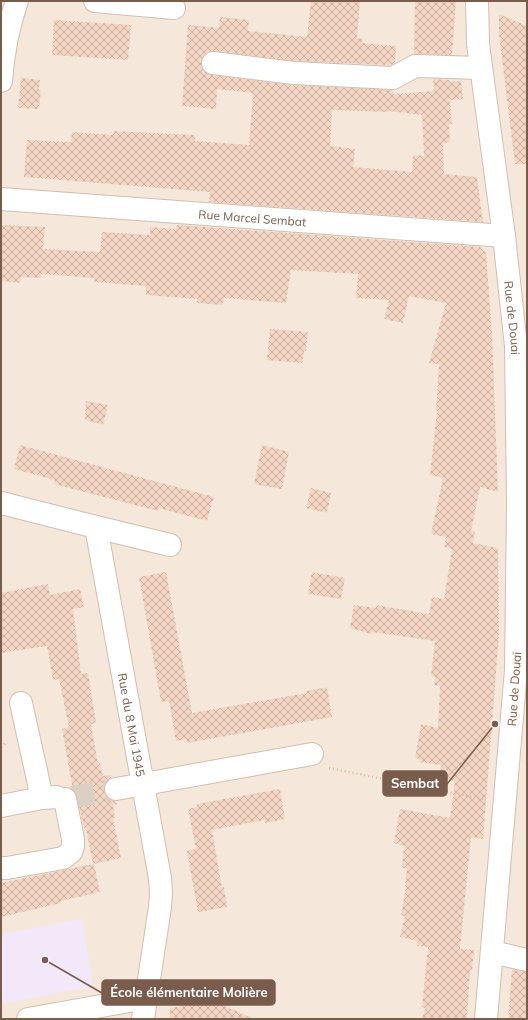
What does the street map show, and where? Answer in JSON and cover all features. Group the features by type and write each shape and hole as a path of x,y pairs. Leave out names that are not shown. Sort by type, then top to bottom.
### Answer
{"street":[{"path":"1,82 3,56 11,19 17,1"},
{"path":"95,1 174,8"},
{"name":"Rue de Douai","path":"477,1 477,27 481,68 504,236 519,291 516,346 518,503 522,604 486,1019"},
{"path":"213,63 294,73 393,78 415,66 481,68"},
{"name":"Rue Marcel Sembat","path":"1,199 504,236"},
{"path":"1,503 170,545"},
{"name":"Rue du 8 Mai 1945","path":"96,527 160,878 161,893 142,1019"},
{"path":"21,703 42,798"},
{"path":"116,789 312,754"},
{"path":"1,806 54,796 68,798 73,846 71,852 63,858 1,868"},
{"path":"492,952 527,960"},
{"path":"28,1019 146,998"}],"path":[{"path":"312,754 320,766 505,803"}],"shaded area":[{"path":"1,1 527,1 527,1019 1,1019"},
{"path":"82,919 93,986 1,1004 1,934"}],"building":[{"path":"311,1 360,1 357,38 363,39 362,43 396,46 395,63 390,65 295,61 214,51 208,52 203,56 201,62 202,68 206,73 211,75 292,85 393,90 393,94 434,91 433,79 450,80 450,82 461,81 463,99 450,100 452,124 449,124 450,142 443,143 444,174 477,177 483,222 209,202 210,192 24,177 27,140 71,142 72,132 113,135 113,131 195,135 195,141 249,145 253,93 217,89 216,109 182,106 188,25 219,28 220,17 249,20 248,31 307,37","holes":["332,110 422,115 424,156 413,155 412,172 353,167 355,149 330,146"]},
{"path":"415,1 456,1 452,55 414,54"},
{"path":"499,14 527,26 527,164 515,164 499,34"},
{"path":"54,20 131,25 128,60 52,55"},
{"path":"21,78 40,80 39,90 41,90 39,109 18,108"},
{"path":"1,225 45,227 43,249 100,252 102,232 150,235 150,227 176,229 177,225 480,247 486,253 492,334 498,492 480,487 471,531 475,531 473,543 498,548 499,634 483,839 471,837 460,949 474,950 472,971 470,970 467,1019 422,1019 425,1008 422,1007 428,947 417,946 418,941 400,937 405,916 401,915 406,887 407,868 402,868 404,846 394,843 400,809 450,818 455,781 440,778 441,765 419,762 420,759 415,758 421,724 438,728 440,686 434,685 435,677 431,676 435,641 372,632 371,634 350,628 354,605 376,608 376,605 429,614 432,597 444,599 452,549 444,547 446,537 431,534 443,478 430,475 437,411 439,364 429,363 446,303 409,296 403,323 384,319 389,300 356,298 358,274 291,270 286,303 224,298 223,305 197,303 197,299 146,295 146,286 94,282 95,278 41,274 41,278 21,277 20,283 1,281"},
{"path":"270,329 308,332 306,351 304,351 302,363 267,360"},
{"path":"86,401 108,405 103,425 85,420"},
{"path":"20,445 214,497 207,521 159,508 158,511 54,484 55,480 14,469"},
{"path":"262,445 289,452 282,489 254,484"},
{"path":"311,488 331,493 327,513 306,508"},
{"path":"166,572 192,713 307,693 307,691 327,687 332,717 187,743 186,739 176,741 169,701 161,702 139,577"},
{"path":"312,572 345,578 341,599 308,594"},
{"path":"48,584 50,595 80,589 84,607 73,609 81,674 88,673 96,723 91,724 98,764 100,763 103,776 111,775 111,778 104,784 104,791 111,801 116,801 117,804 113,805 115,818 113,818 121,858 94,864 100,892 1,917 1,883 93,864 86,828 84,828 77,797 73,790 62,729 69,727 59,679 53,680 47,646 1,653 1,593"},
{"path":"280,789 285,819 265,823 264,820 212,830 222,888 224,887 227,907 198,912 187,851 196,849 188,809 197,807 197,804"},
{"path":"512,969 527,972 527,1019 508,1019"},
{"path":"216,1002 254,1019 170,1019 170,1008"}],"tunnel":[{"path":"72,797 116,789"}],"place":[{"name":"Sembat","path":"495,724"},
{"name":"École élémentaire Molière","path":"45,960"}]}
